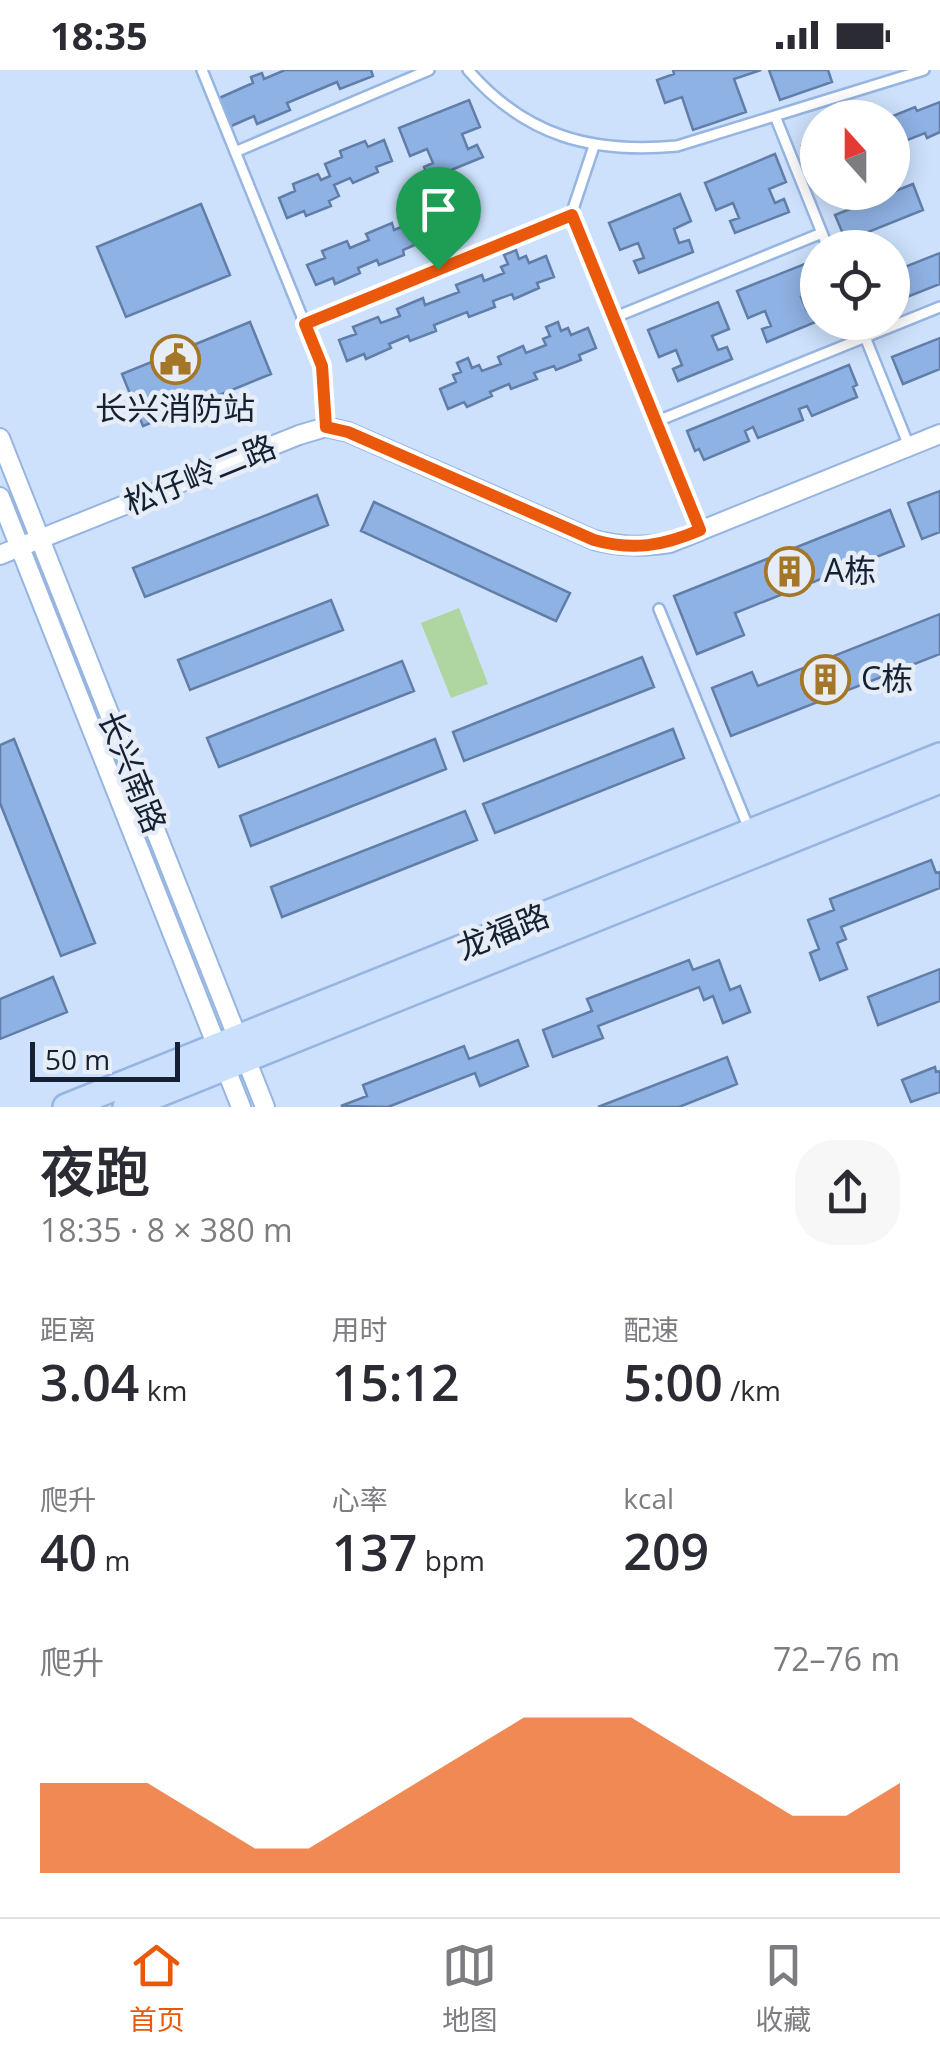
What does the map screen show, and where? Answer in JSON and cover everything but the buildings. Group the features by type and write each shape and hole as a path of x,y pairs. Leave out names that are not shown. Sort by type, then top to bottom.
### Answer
{"street":[{"path":"326,427 348,432 594,540 642,547 670,542 940,434"},
{"name":"松仔岭二路","path":"0,555 326,427"},
{"name":"长兴南路","path":"0,438 232,1053 241,1107"},
{"name":"长兴南路","path":"0,498 232,1053 265,1107"},
{"name":"龙福路","path":"66,1107 232,1053 754,843 940,756"},
{"name":"龙福路","path":"754,843 940,780"},
{"name":"龙福路","path":"126,1107 232,1053"}],"lane":[{"path":"202,70 322,366 326,427"},
{"path":"235,152 429,70"},
{"path":"468,70 484,90 517,115 554,134 594,146 635,150 677,146 924,70"},
{"path":"775,116 821,230"},
{"path":"594,146 572,215 700,530"},
{"path":"305,324 572,215"},
{"path":"613,318 800,242"},
{"path":"910,318 940,306"},
{"path":"656,422 858,340"},
{"path":"866,340 909,446"},
{"path":"659,610 754,843"}],"shaded area":[{"path":"459,608 488,684 451,698 421,623"}],"place":[{"name":"长兴消防站","path":"175,359"},
{"name":"A栋","path":"789,571"},
{"name":"C栋","path":"826,679"}],"route":[{"path":"572,215 700,530 670,542 642,547 594,540 348,432 326,427 322,366 305,324 438,269 572,215"}]}
